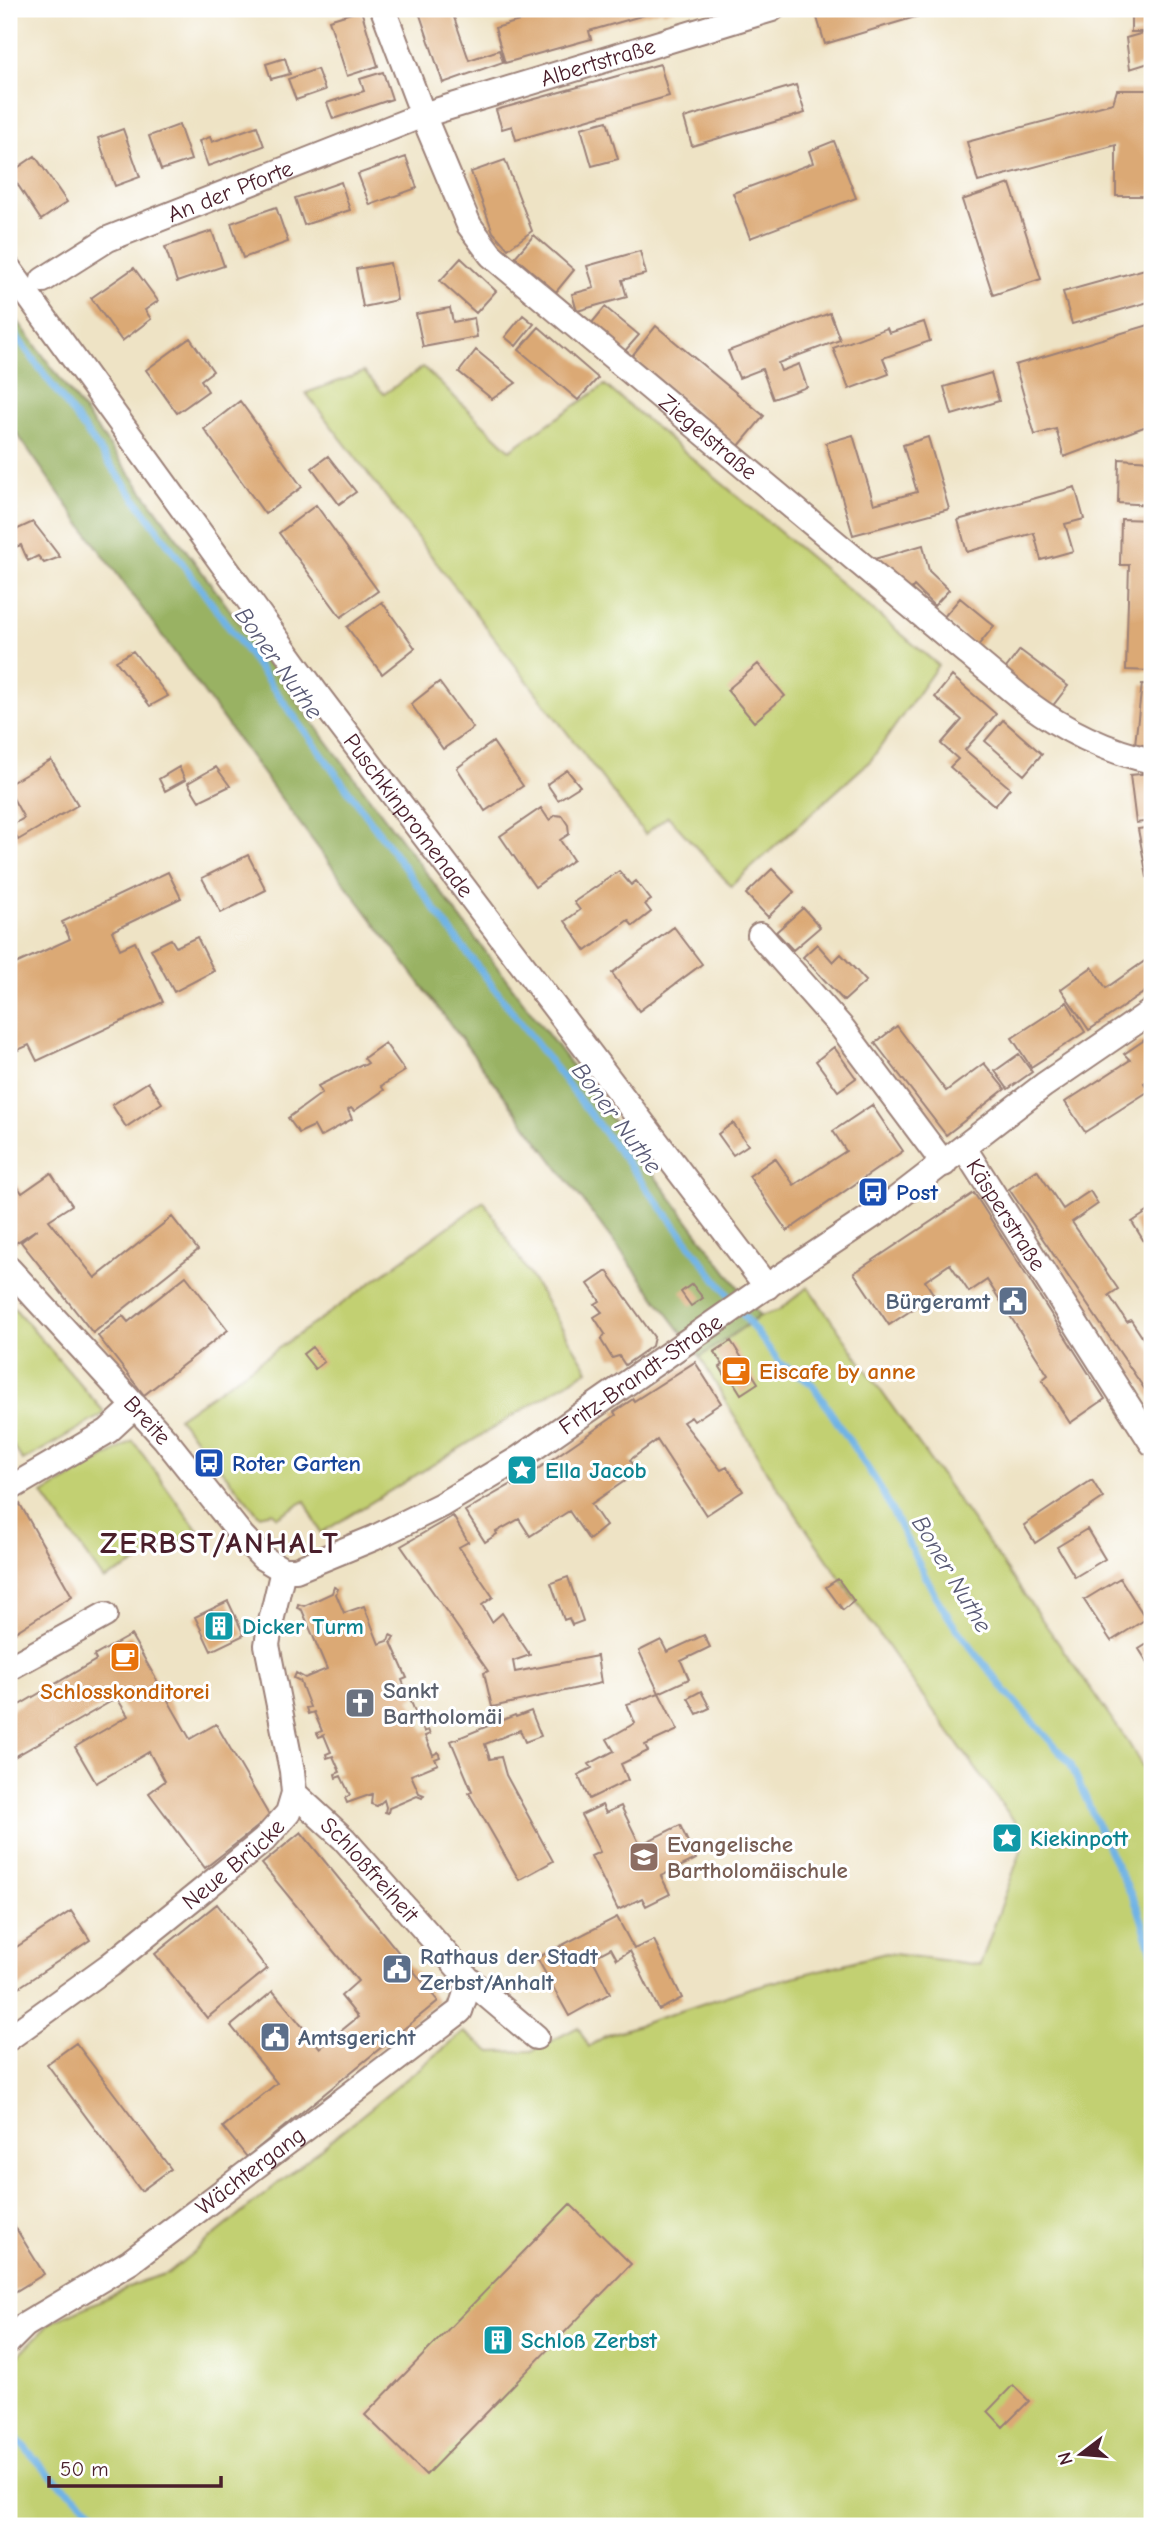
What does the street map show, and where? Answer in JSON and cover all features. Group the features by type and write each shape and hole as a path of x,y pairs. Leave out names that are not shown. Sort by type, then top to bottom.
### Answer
{"street":[{"name":"Ziegelstraße","path":"383,9 469,225 491,255 1026,702 1055,722 1107,749 1152,761"},
{"name":"Albertstraße","path":"423,115 759,11"},
{"name":"An der Pforte","path":"43,279 108,239 423,115"},
{"name":"Puschkinpromenade","path":"9,269 316,692 761,1290"},
{"name":"Käsperstraße","path":"760,935 843,1029 944,1164 964,1148 1152,1443"},
{"path":"964,1148 1044,1086 1152,1011"},
{"name":"Fritz-Brandt-Straße","path":"283,1570 296,1570 374,1538 441,1505 518,1460 944,1164"},
{"name":"Breite","path":"9,1269 166,1439 242,1536 263,1558 283,1570"},
{"path":"9,1489 108,1431 135,1406"},
{"name":"Neue Brücke","path":"9,2038 110,1965 264,1840 288,1813 294,1793 292,1771 268,1645 283,1570"},
{"path":"9,1668 105,1615"},
{"name":"Schloßfreiheit","path":"294,1793 344,1839 470,1981 536,2037"},
{"name":"Wächtergang","path":"9,2341 25,2325 130,2262 460,2011 470,1981"}],"green space":[{"path":"9,309 296,700 760,1316 700,1357 274,789 9,422"},
{"path":"423,367 510,450 605,385 938,665 871,760 731,886 668,816 645,834 306,393 364,372 384,394"},
{"path":"484,1201 588,1370 321,1533 305,1501 277,1517 273,1512 259,1515 178,1418"},
{"path":"808,1287 1128,1742 1152,1783 1152,2526 9,2526 9,2365 50,2323 143,2281 168,2273 464,2032 491,2052 532,2051 578,2027 589,2047 605,2036 750,1988 886,1953 980,1965 1023,1845 1014,1821 898,1662 769,1475 700,1357 760,1316 779,1310"},
{"path":"9,1302 105,1413 23,1461 9,1439"},
{"path":"133,1441 198,1531 104,1580 43,1494"}],"building":[{"path":"418,9 451,9 469,60 499,50 503,62 443,83"},
{"path":"562,9 676,9 663,13 662,10 589,31 591,39 505,63 495,28"},
{"path":"942,9 825,44 815,11"},
{"path":"1131,9 1152,9 1152,62 1130,69 1126,38 1147,32 1131,32"},
{"path":"361,10 378,66 347,76 329,20"},
{"path":"9,13 15,13 12,45 9,45"},
{"path":"285,58 290,74 271,79 266,64"},
{"path":"660,64 669,96 516,140 512,126 502,129 496,110"},
{"path":"317,69 325,90 296,100 288,79"},
{"path":"383,72 392,99 333,119 327,103 364,91 360,79"},
{"path":"796,85 805,113 692,146 684,118"},
{"path":"1117,90 1152,90 1152,196 1116,196 1116,145 978,182 967,142 1113,103"},
{"path":"607,121 618,159 592,166 581,128"},
{"path":"179,125 191,160 161,170 149,136"},
{"path":"257,126 264,146 208,166 199,141 210,137 212,142"},
{"path":"123,129 140,177 115,186 98,138"},
{"path":"834,141 856,198 750,238 733,193 813,163 809,151"},
{"path":"35,156 67,202 41,220 10,173"},
{"path":"406,157 417,188 370,205 358,174"},
{"path":"505,160 532,231 508,249 493,232 471,172"},
{"path":"341,182 350,210 304,225 295,198"},
{"path":"1010,184 1041,279 993,295 962,200"},
{"path":"276,207 288,242 243,258 231,223"},
{"path":"212,231 224,266 177,282 165,247"},
{"path":"534,235 574,270 556,292 515,257"},
{"path":"640,251 646,274 622,280 627,297 577,311 572,294 594,288 587,266"},
{"path":"461,258 496,291 476,313 440,281"},
{"path":"390,263 397,300 363,307 356,269"},
{"path":"1152,267 1152,301 1072,324 1063,292"},
{"path":"134,268 158,301 145,310 151,319 122,341 91,298"},
{"path":"605,307 639,335 624,352 591,324"},
{"path":"450,308 453,322 474,318 477,337 423,347 416,314"},
{"path":"830,313 840,340 778,363 781,371 799,364 807,387 773,399 762,369 739,378 728,351"},
{"path":"523,315 534,324 516,346 505,337"},
{"path":"924,322 930,341 883,358 889,374 849,389 833,348 887,328 889,333"},
{"path":"1152,324 1152,424 1064,457 1056,429 1035,435 1015,365"},
{"path":"656,326 764,416 738,447 631,357"},
{"path":"539,327 598,378 578,400 519,350"},
{"path":"190,338 213,371 201,380 208,391 177,413 146,370"},
{"path":"476,350 516,383 492,399 459,372"},
{"path":"991,373 999,401 952,415 944,387"},
{"path":"240,401 302,487 265,514 204,429"},
{"path":"853,435 874,504 917,492 903,445 928,437 949,509 853,535 826,443"},
{"path":"328,456 356,492 339,504 312,468"},
{"path":"1119,459 1152,461 1152,505 1118,503"},
{"path":"1075,487 1084,519 1065,524 1073,551 1041,560 1034,533 967,552 958,520"},
{"path":"316,505 378,591 341,617 279,533"},
{"path":"1121,519 1152,520 1152,671 1126,670 1129,565 1120,565"},
{"path":"33,522 60,557 44,563 38,556 28,561 21,545 13,548 9,533"},
{"path":"923,545 929,571 949,590 934,606 914,586 909,592 871,560"},
{"path":"960,598 994,626 977,647 943,618"},
{"path":"382,602 415,648 382,674 347,627"},
{"path":"1020,650 1068,686 1051,708 1003,672"},
{"path":"133,651 168,696 150,706 116,661"},
{"path":"758,664 785,696 754,722 727,690"},
{"path":"952,676 996,714 965,750 1010,788 995,806 950,767 958,759 941,744 962,720 935,697"},
{"path":"439,682 473,728 443,749 411,704"},
{"path":"1142,684 1152,685 1152,746 1135,744"},
{"path":"1003,720 1042,754 1024,775 985,741"},
{"path":"493,742 523,786 485,811 457,768"},
{"path":"51,760 78,805 18,840 10,826 24,818 9,791 9,784"},
{"path":"179,767 185,780 165,791 159,779"},
{"path":"216,767 230,786 199,801 188,783"},
{"path":"567,770 580,786 558,800 547,784"},
{"path":"1152,773 1152,821 1136,823 1130,775"},
{"path":"541,808 549,820 556,815 562,816 568,825 569,834 560,840 573,860 535,887 500,836"},
{"path":"1152,827 1152,876 1147,877 1138,829"},
{"path":"248,855 266,890 221,913 202,878"},
{"path":"772,869 794,892 768,917 746,894"},
{"path":"619,871 631,885 636,881 651,900 645,904 651,912 633,926 628,920 586,951 565,921 580,910 574,902"},
{"path":"168,872 181,898 112,931 120,949 135,942 163,1002 37,1061 29,1045 9,1054 9,967 70,939 62,922"},
{"path":"803,908 820,927 793,950 776,932"},
{"path":"674,927 702,964 639,1011 612,973"},
{"path":"197,937 214,971 174,992 151,949 171,939 176,947"},
{"path":"817,944 833,962 841,954 866,981 844,1001 803,957"},
{"path":"1152,956 1152,987 1089,1030 1061,989 1092,967 1106,988"},
{"path":"1067,1002 1085,1032 1031,1067 1012,1038"},
{"path":"897,1026 946,1091 984,1063 1005,1089 946,1135 875,1043"},
{"path":"1152,1035 1152,1077 1144,1083 1149,1091 1085,1132 1065,1102 1130,1060 1124,1054"},
{"path":"385,1043 405,1071 381,1086 384,1090 354,1111 351,1108 348,1110 352,1119 320,1137 314,1126 299,1133 288,1118 322,1093 318,1086 368,1063 364,1058"},
{"path":"834,1047 856,1078 838,1091 816,1061"},
{"path":"1019,1054 1032,1072 1008,1089 995,1071"},
{"path":"148,1082 162,1103 126,1127 112,1105"},
{"path":"872,1105 903,1151 787,1231 749,1176 775,1158 794,1185 846,1151 833,1131"},
{"path":"733,1123 748,1145 733,1155 718,1134"},
{"path":"1037,1170 1063,1209 1090,1191 1098,1204 1072,1222 1118,1289 1109,1295 1127,1322 1131,1320 1152,1352 1152,1400 1009,1189"},
{"path":"51,1173 72,1205 49,1220 95,1278 172,1217 198,1250 93,1333 21,1242 37,1229 11,1246 9,1242 9,1174 22,1193"},
{"path":"974,1193 1105,1399 1070,1423 1042,1380 1048,1375 987,1280 969,1292 950,1264 925,1281 934,1295 889,1325 854,1273"},
{"path":"1152,1209 1152,1238 1145,1243 1132,1222"},
{"path":"607,1271 654,1337 652,1346 625,1365 619,1356 612,1358 601,1340 605,1334 594,1317 602,1312 595,1304 600,1301 588,1284"},
{"path":"186,1276 228,1330 144,1395 98,1336 123,1316 128,1322"},
{"path":"692,1284 703,1298 691,1306 681,1292"},
{"name":"Eiscafe by anne","path":"731,1341 758,1383 741,1394 729,1375 726,1377 720,1367 723,1365 714,1352"},
{"path":"312,1347 324,1362 315,1369 303,1354"},
{"path":"695,1362 721,1403 694,1421 691,1417 683,1422 721,1470 727,1467 743,1491 706,1515 657,1440 630,1460 638,1472 591,1504 606,1526 589,1540 569,1511 530,1536 519,1519 496,1532 497,1534 485,1542 465,1511 512,1484 513,1486 616,1415 614,1412 633,1399 634,1401"},
{"path":"1092,1480 1103,1498 1035,1543 1024,1525"},
{"path":"20,1504 72,1596 9,1636 9,1512"},
{"path":"453,1516 468,1542 459,1547 493,1597 482,1605 492,1622 502,1613 530,1655 513,1661 515,1672 597,1656 601,1683 492,1707 484,1673 488,1671 401,1546"},
{"path":"1087,1529 1105,1559 1075,1577 1057,1547"},
{"path":"568,1577 583,1621 572,1625 569,1618 564,1620 551,1583"},
{"path":"1120,1578 1146,1619 1111,1641 1084,1600"},
{"path":"838,1579 854,1601 843,1610 826,1587"},
{"name":"Sankt Bartholomäi","path":"334,1587 338,1589 336,1594 344,1613 364,1606 379,1644 388,1641 390,1635 394,1637 391,1642 407,1678 402,1680 408,1695 413,1693 415,1697 410,1699 416,1714 421,1712 423,1716 418,1718 424,1732 428,1730 430,1734 425,1736 433,1755 438,1752 440,1757 435,1759 438,1764 411,1775 419,1793 424,1795 422,1798 417,1796 389,1808 388,1813 385,1812 384,1800 377,1806 371,1804 372,1794 347,1803 345,1798 350,1795 341,1776 336,1778 335,1774 340,1772 333,1756 327,1758 326,1754 331,1752 324,1735 319,1737 317,1733 322,1731 314,1712 308,1714 306,1708 310,1707 300,1681 294,1678 296,1673 305,1678 327,1669 302,1610 297,1608 298,1604 304,1606 332,1593"},
{"name":"Dicker Turm","path":"228,1601 244,1635 211,1651 195,1617"},
{"path":"131,1635 190,1739 216,1724 270,1817 205,1868 149,1793 165,1781 149,1752 96,1783 75,1747 128,1716 117,1698 9,1760 9,1711 96,1660 94,1656"},
{"path":"704,1635 710,1647 681,1661 689,1679 659,1693 639,1651 661,1640 667,1652"},
{"path":"1152,1641 1152,1670 1139,1649"},
{"path":"701,1691 710,1708 697,1714 688,1698"},
{"path":"659,1693 678,1730 645,1745 648,1751 621,1764 628,1780 589,1799 578,1775 592,1768 589,1764 614,1751 607,1739 635,1723 627,1704"},
{"path":"531,1711 541,1736 525,1742 520,1730 485,1744 490,1759 501,1757 506,1775 553,1861 519,1880 469,1793 472,1791 451,1741"},
{"name":"Evangelische Bartholomäischule","path":"602,1805 606,1813 621,1806 640,1845 680,1825 696,1859 661,1876 670,1894 646,1906 642,1898 618,1910 591,1856 600,1852 581,1815"},
{"name":"Amtsgericht","path":"301,1832 438,2001 247,2157 223,2127 277,2083 231,2026 273,1991 320,2048 358,2017 341,1996 358,1981 262,1864"},
{"name":"Amtsgericht","path":"217,1904 267,1969 207,2018 155,1954"},
{"path":"71,1911 90,1940 9,1994 9,1952"},
{"path":"617,1917 634,1949 654,1940 682,1998 659,2010 630,1951 617,1959 611,1948 592,1958 610,1993 569,2016 537,1958"},
{"path":"76,2043 171,2169 141,2191 47,2064"},
{"name":"Schloß Zerbst","path":"570,2204 631,2264 426,2475 365,2415"},
{"path":"9,2217 44,2274 13,2293 9,2286"},
{"path":"1013,2385 1029,2401 1003,2427 988,2411"}],"waterway":[{"name":"Boner Nuthe","path":"9,326 453,934 780,1363 812,1384 878,1484 936,1597 955,1627 1007,1693 1070,1763 1138,1908 1152,1952"},
{"path":"9,2430 50,2475 112,2526"}],"place":[{"name":"Post","path":"873,1192"},
{"name":"Bürgeramt","path":"1013,1301"},
{"name":"Eiscafe by anne","path":"736,1371"},
{"name":"Roter Garten","path":"209,1463"},
{"name":"Ella Jacob","path":"522,1470"},
{"name":"Dicker Turm","path":"219,1626"},
{"name":"Schlosskonditorei","path":"125,1657"},
{"name":"Sankt Bartholomäi","path":"360,1703"},
{"name":"Kiekinpott","path":"1007,1838"},
{"name":"Evangelische Bartholomäischule","path":"644,1857"},
{"name":"Rathaus der Stadt Zerbst/Anhalt","path":"397,1969"},
{"name":"Amtsgericht","path":"275,2037"},
{"name":"Schloß Zerbst","path":"498,2340"}],"district":[{"name":"ZERBST/ANHALT","path":"220,1543"}]}
